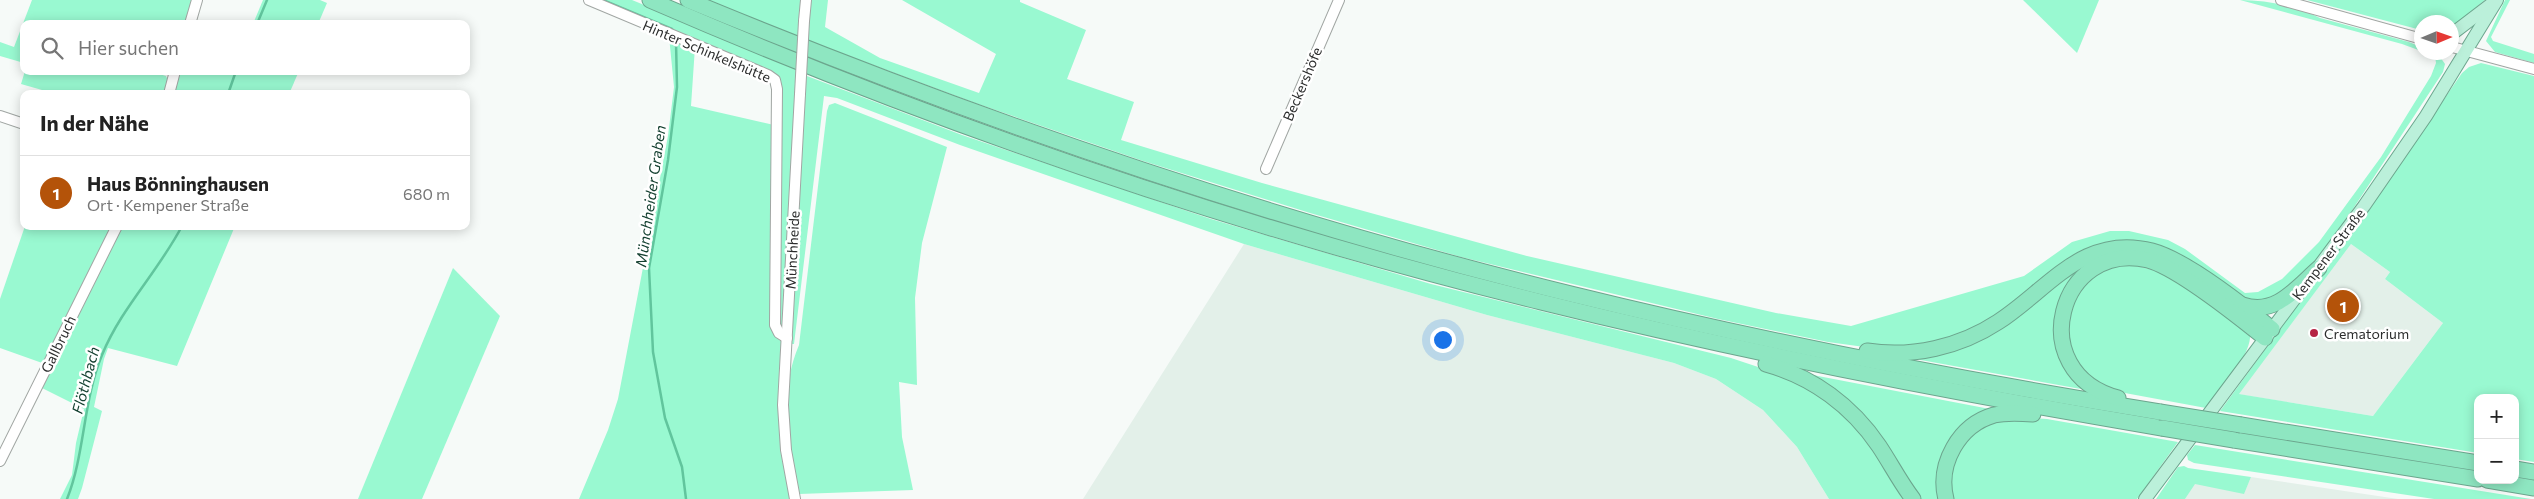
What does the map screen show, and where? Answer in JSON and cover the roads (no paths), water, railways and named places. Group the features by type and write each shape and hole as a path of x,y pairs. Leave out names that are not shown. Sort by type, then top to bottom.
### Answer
{"highway":[{"path":"650,0 784,56 887,96 1156,191 1328,244 1462,282 1718,344 1892,380 2162,428 2474,478"},
{"path":"688,0 954,105 1218,195 1368,240 1500,276 1770,340 1930,372 2160,412 2474,462"},
{"path":"1770,340 1801,339 1884,353 1912,352 1946,346 1997,323 2076,261 2102,250 2118,248 2142,249 2165,255 2189,268 2239,304 2269,334"},
{"path":"2160,412 2095,389 2083,380 2068,360 2060,325 2063,308 2072,291 2083,277 2094,268 2110,261 2134,258 2158,264 2269,334"},
{"path":"2239,304 2260,309 2273,306 2319,268"},
{"path":"1718,344 1736,355 1791,372 1833,396 1851,412 1871,435 1912,499"},
{"path":"1946,499 1945,472 1951,452 1967,430 1985,418 2000,414 2018,413 2094,423 2121,421"},
{"path":"2519,470 2534,472"},
{"path":"2510,484 2534,488"}],"main road":[{"path":"2459,30 2496,0"},
{"name":"Kempener Straße","path":"2145,499 2319,268 2404,148 2496,0"}],"street":[{"path":"191,20 197,0"},
{"name":"Hinter Schinkelshütte","path":"589,0 775,80 777,89 775,322 778,331 787,338"},
{"name":"Münchheide","path":"795,499 786,450 783,405 806,0"},
{"name":"Beckershöfe","path":"1266,169 1339,0"},
{"path":"2281,0 2414,37"},
{"path":"2459,49 2534,69"},
{"path":"169,90 174,75"},
{"path":"0,116 20,123"},
{"name":"Gallbruch","path":"0,462 115,230"}],"waterway":[{"name":"Flöthbach","path":"259,20 267,0"},
{"name":"Münchheider Graben","path":"603,0 672,29"},
{"name":"Münchheider Graben","path":"676,42 677,87 668,160 649,268 653,352 665,418 682,467 686,499"},
{"name":"Flöthbach","path":"229,90 235,75"},
{"name":"Flöthbach","path":"67,499 77,464 91,390 102,355 119,321 180,230"}],"place":[{"name":"Haus Bönninghausen","path":"2343,306"},
{"name":"Crematorium","path":"2314,333"}]}
